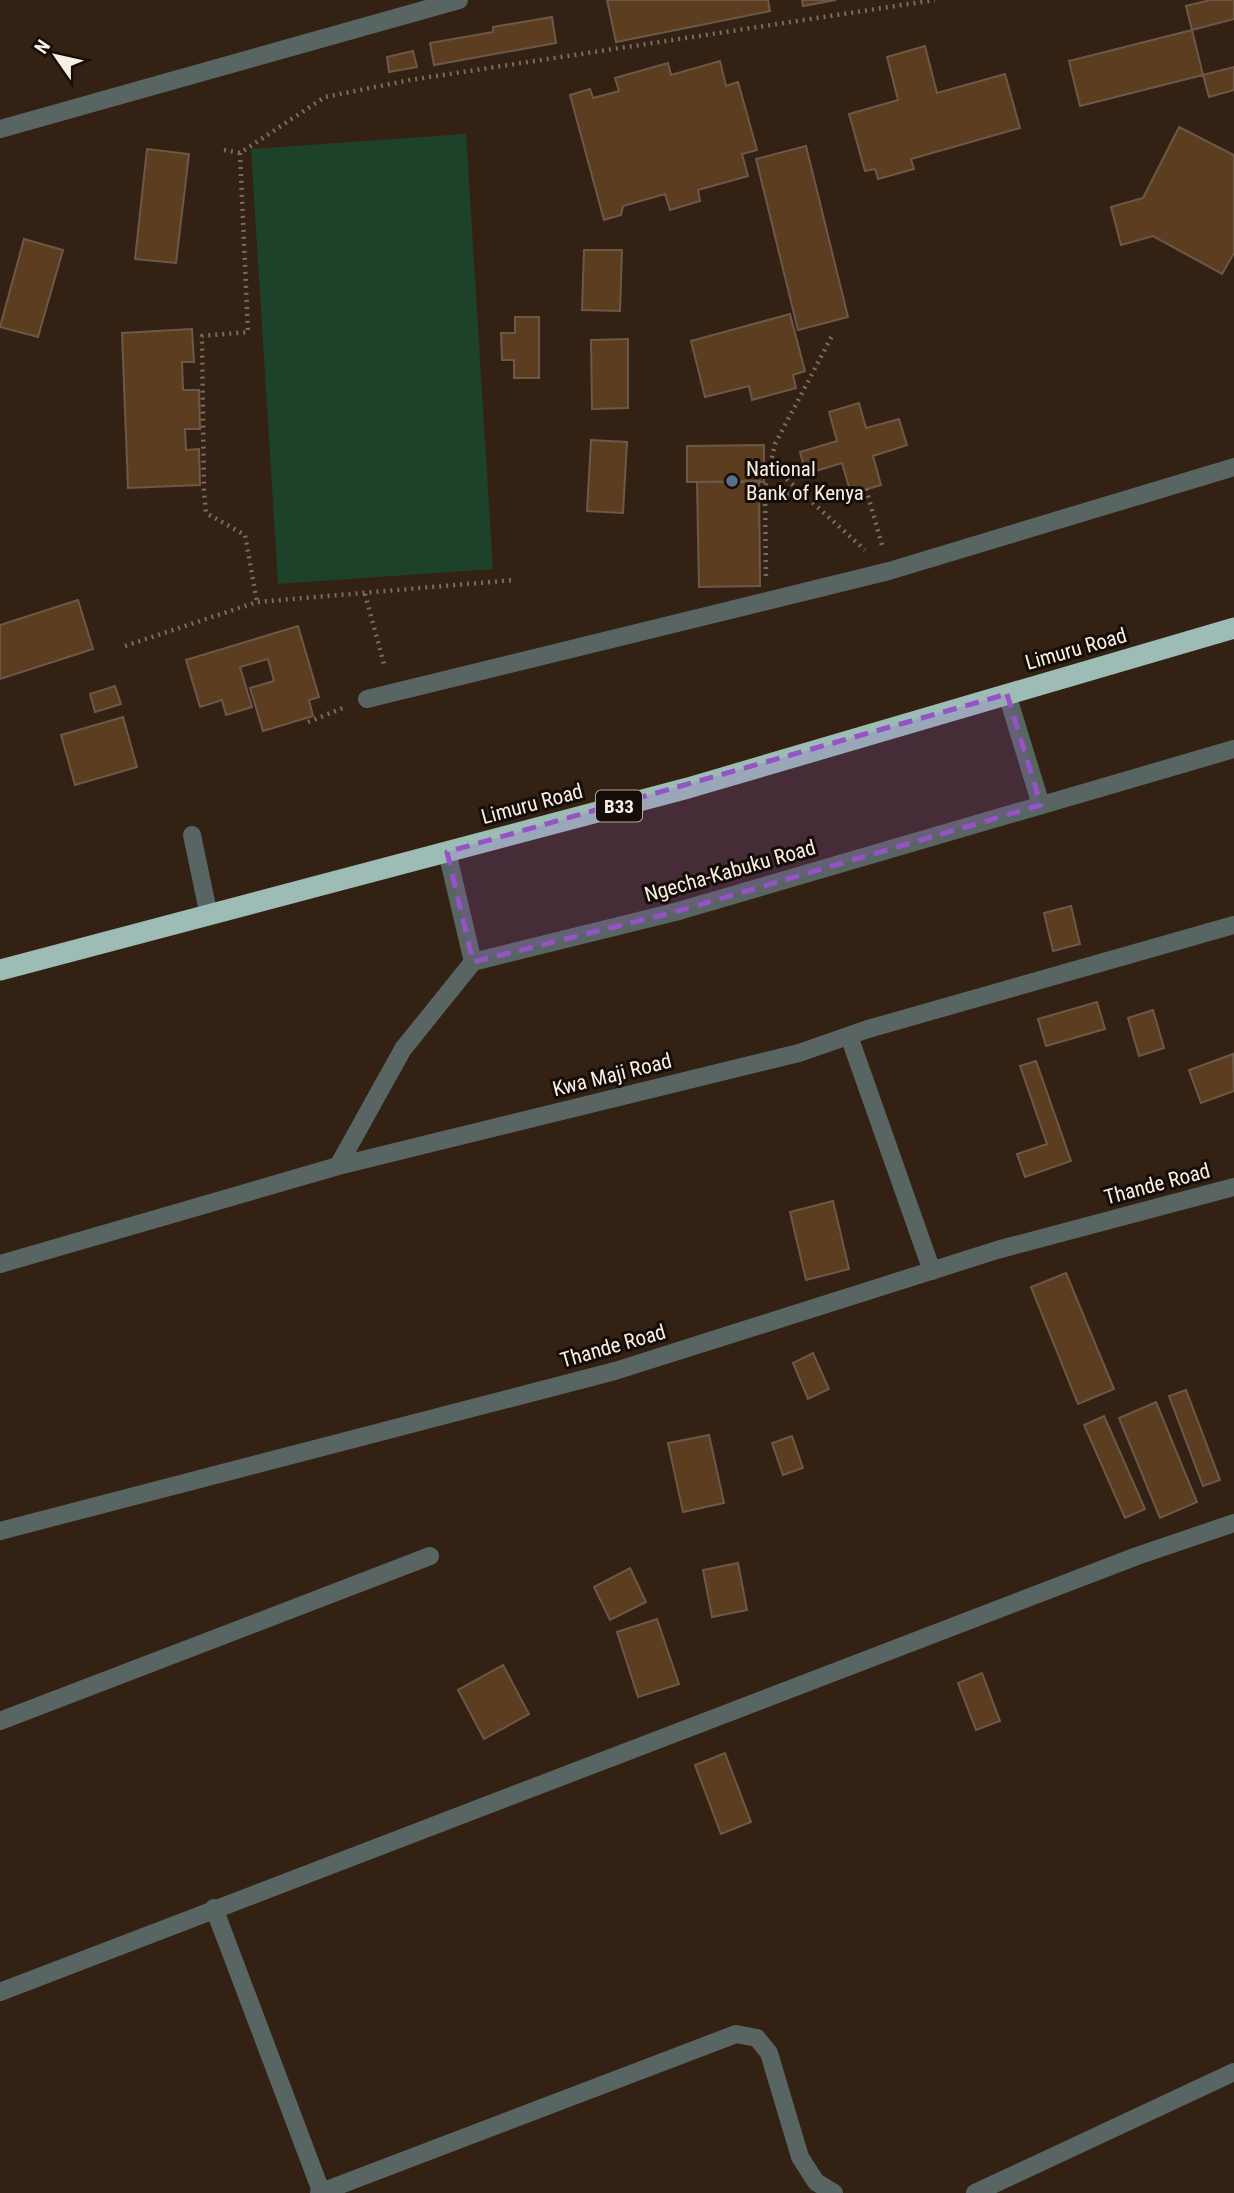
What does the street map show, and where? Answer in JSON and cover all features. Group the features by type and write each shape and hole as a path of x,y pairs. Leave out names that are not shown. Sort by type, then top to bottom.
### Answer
{"highway":[{"name":"Limuru Road","path":"0,970 688,788 1234,628"}],"street":[{"path":"0,130 459,0"},
{"path":"367,699 889,572 1234,467"},
{"path":"1007,694 1041,805"},
{"name":"Ngecha-Kabuku Road","path":"472,962 675,912 1234,749"},
{"path":"192,835 209,915"},
{"path":"338,1166 403,1049 472,962 447,852"},
{"name":"Kwa Maji Road","path":"0,1264 338,1166 799,1053 849,1036 1234,925"},
{"path":"849,1036 932,1270"},
{"name":"Thande Road","path":"0,1531 615,1371 997,1250 1234,1187"},
{"path":"0,1992 1137,1556 1234,1523"},
{"path":"0,1721 430,1556"},
{"path":"214,1908 320,2192 736,2034 757,2038 769,2053 800,2157 816,2182 834,2193"},
{"path":"975,2193 1234,2072"}],"path":[{"path":"223,150 240,153 325,97 410,80 935,0"},
{"path":"240,153 248,331 202,336 204,491 206,513 245,535 257,602"},
{"path":"766,601 765,488 775,444 832,336"},
{"path":"771,465 889,572"},
{"path":"866,489 889,572"},
{"path":"125,646 257,602 514,580"},
{"path":"365,594 392,692"},
{"path":"308,722 367,699"}],"highlighted area":[{"path":"1007,694 1041,805 675,912 473,962 447,852"}],"green space":[{"path":"466,134 493,569 278,584 251,149"}],"building":[{"path":"607,0 768,0 770,11 616,42"},
{"path":"802,0 836,0 803,6"},
{"path":"1210,0 1234,0 1234,19 1192,30 1186,6"},
{"path":"552,17 556,43 434,65 430,43 493,32 493,27"},
{"path":"1192,30 1203,75 1080,106 1069,61"},
{"path":"925,46 937,93 1005,74 1020,128 911,159 914,169 878,179 875,169 865,171 849,114 898,100 887,57"},
{"path":"413,51 417,67 389,72 387,57"},
{"path":"720,61 726,86 738,82 757,150 742,154 748,176 698,190 700,201 670,210 665,194 623,206 621,215 604,220 570,95 590,89 593,98 619,91 615,78 668,63 671,75"},
{"path":"1234,67 1234,90 1209,97 1203,75"},
{"path":"1179,127 1234,155 1234,253 1222,274 1153,236 1121,245 1111,207 1143,198"},
{"path":"806,146 848,317 798,330 756,159"},
{"path":"147,149 189,154 176,263 135,259"},
{"path":"24,239 63,250 38,337 0,327"},
{"path":"584,250 622,250 620,311 582,310"},
{"path":"790,314 805,371 793,375 796,388 752,400 749,386 705,397 691,341"},
{"path":"515,317 539,317 539,378 514,378 514,360 502,360 501,333 515,333"},
{"path":"192,329 194,362 182,362 183,390 199,390 200,429 185,429 186,450 199,449 200,485 128,488 122,333"},
{"path":"628,339 628,408 592,409 591,340"},
{"path":"859,403 866,428 899,419 907,445 873,456 881,485 851,494 842,463 806,474 800,452 837,441 829,412"},
{"path":"591,440 627,442 623,513 587,511"},
{"path":"764,445 764,482 687,482 687,446"},
{"path":"759,481 760,586 699,587 697,482"},
{"path":"774,488 788,488 788,497 774,497"},
{"path":"78,600 93,649 0,679 0,625"},
{"path":"298,626 319,697 309,700 313,716 263,731 250,688 274,681 268,659 240,667 252,707 226,715 222,700 200,707 186,660"},
{"path":"115,686 121,704 95,712 90,694"},
{"path":"123,717 137,767 75,785 61,735"},
{"path":"1071,906 1080,944 1053,951 1044,913"},
{"path":"1097,1002 1105,1029 1046,1046 1038,1019"},
{"path":"1153,1010 1164,1048 1139,1056 1128,1018"},
{"path":"1233,1054 1234,1091 1201,1103 1189,1070"},
{"path":"1036,1061 1071,1161 1025,1177 1017,1154 1047,1144 1020,1066"},
{"path":"833,1201 849,1269 806,1280 790,1212"},
{"path":"1066,1273 1114,1389 1078,1404 1031,1287"},
{"path":"813,1353 829,1389 808,1399 793,1363"},
{"path":"1186,1390 1220,1480 1203,1486 1169,1396"},
{"path":"1156,1402 1197,1502 1160,1518 1119,1418"},
{"path":"1104,1416 1145,1509 1125,1518 1084,1425"},
{"path":"709,1435 724,1503 683,1512 668,1443"},
{"path":"792,1436 803,1468 783,1475 772,1443"},
{"path":"738,1563 747,1610 712,1617 703,1570"},
{"path":"630,1568 646,1602 610,1620 594,1587"},
{"path":"657,1619 679,1684 638,1697 617,1632"},
{"path":"503,1665 529,1714 484,1739 458,1690"},
{"path":"982,1673 1000,1721 976,1730 958,1683"},
{"path":"725,1753 751,1822 721,1834 695,1765"}],"place":[{"name":"National Bank of Kenya","path":"732,481"}]}
